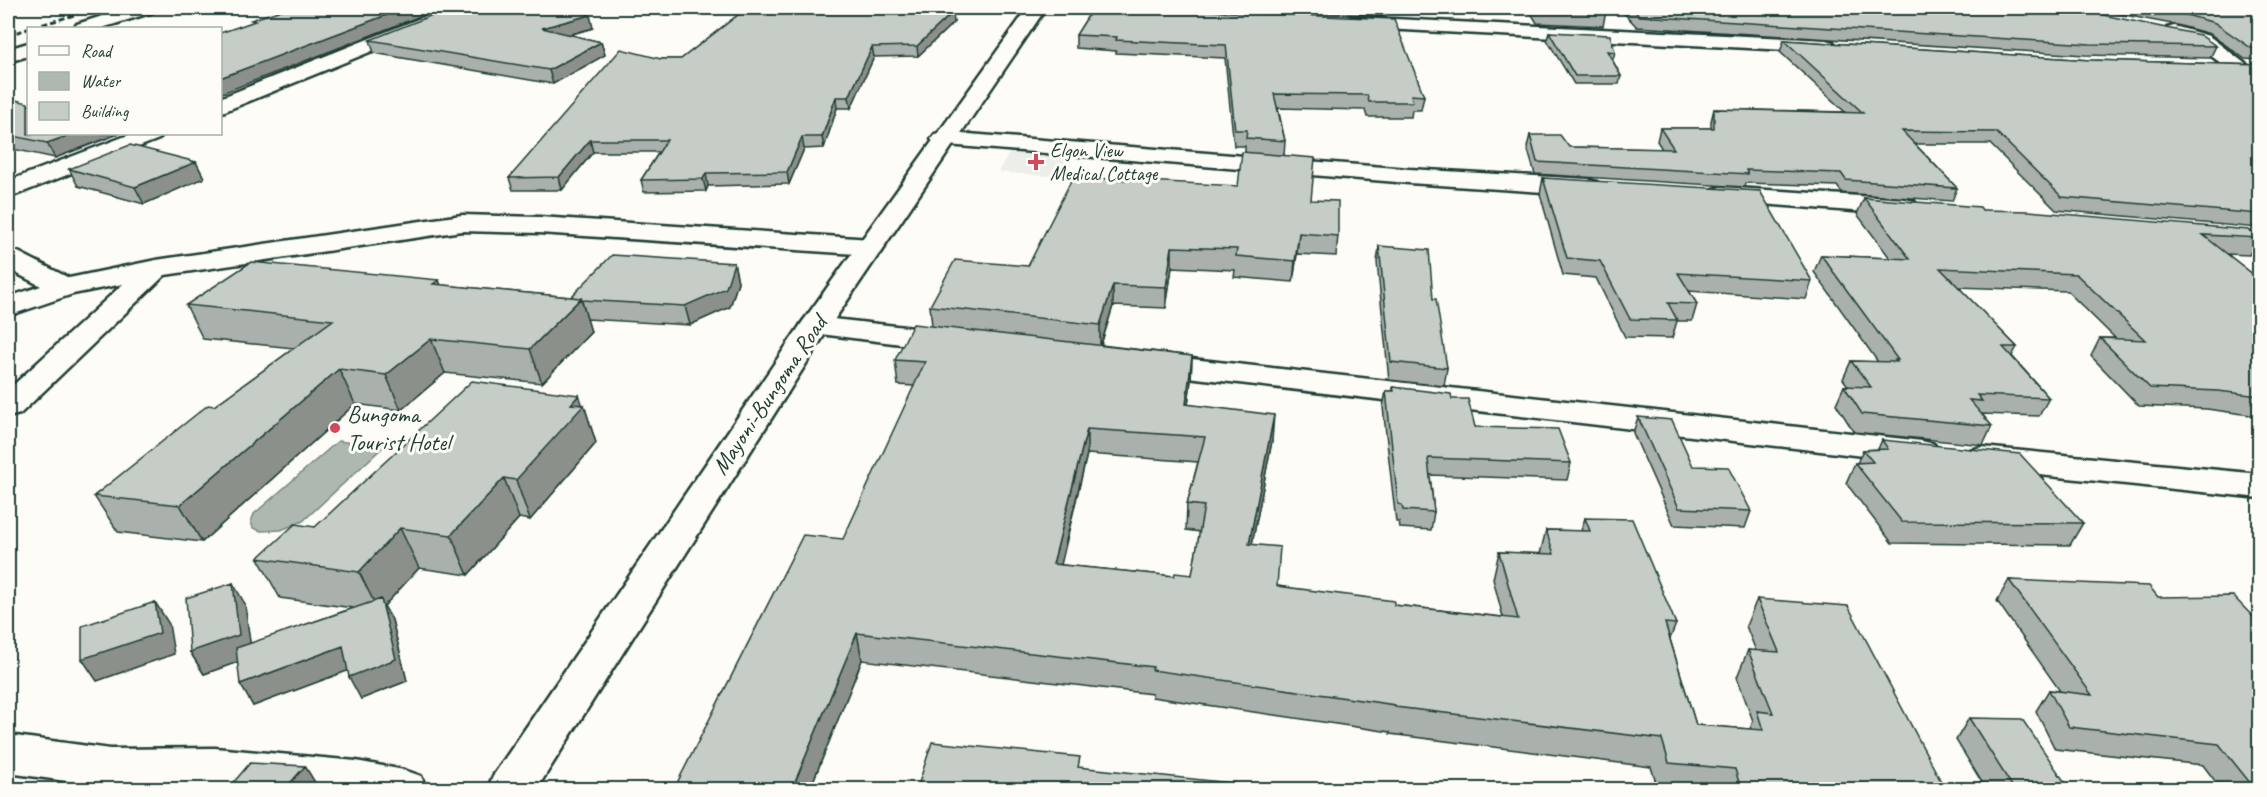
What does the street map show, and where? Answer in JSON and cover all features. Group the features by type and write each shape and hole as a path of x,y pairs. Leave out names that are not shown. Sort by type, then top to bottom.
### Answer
{"street":[{"path":"87,27 146,8"},
{"path":"222,105 461,8"},
{"name":"Mayoni-Bungoma Road","path":"510,789 814,326 1037,8"},
{"path":"1333,22 1840,47"},
{"path":"2154,28 2202,40 2250,68"},
{"path":"8,56 27,48"},
{"path":"2204,67 2250,68"},
{"path":"8,190 148,135"},
{"path":"943,139 1409,176 1608,188"},
{"path":"1702,194 1925,209"},
{"path":"8,307 65,287 156,268 462,223 519,223 871,247"},
{"path":"8,258 65,287"},
{"path":"8,407 156,268"},
{"path":"814,326 981,345"},
{"path":"1123,361 1858,446 2259,486"},
{"path":"8,754 100,779 214,767 356,781 404,789"}],"shaded area":[{"name":"Elgon View Medical Cottage","path":"1013,147 1074,152 1061,177 998,172"}],"water":[{"path":"338,441 383,447 303,521 281,530 261,531 253,528 251,522 254,514"}],"building":[{"path":"287,8 405,8 222,77 222,32 255,21 251,20"},
{"path":"450,8 573,8 590,15 542,28 601,42 549,70 370,40"},
{"path":"747,8 906,8 953,12 917,46 872,47 849,97 836,97 822,137 802,137 787,172 706,173 703,179 641,180 667,140 590,140 559,177 509,178 621,49 661,59 681,59"},
{"path":"1093,8 1171,8 1394,19 1424,96 1411,95 1413,102 1369,102 1367,95 1274,94 1285,141 1246,138 1247,130 1235,130 1226,45 1116,40 1117,37 1076,35"},
{"path":"1539,8 1605,8 1606,11"},
{"path":"1631,8 1966,8 2089,12 2200,35 2216,46 2090,44 1640,16"},
{"path":"2148,8 2259,8 2259,48 2251,48 2215,23"},
{"path":"1549,32 1610,35 1615,52 1607,51 1621,76 1575,76"},
{"path":"1784,40 2090,60 2259,65 2259,214 2062,197 1996,132 1902,131 1957,188 1846,180 1841,173 1746,170 1748,174 1537,162 1530,135 1560,135 1569,147 1674,149 1660,128 1714,128 1714,109 1863,113"},
{"path":"8,98 27,103 27,135 70,135 47,143 8,135"},
{"path":"130,145 196,162 135,187 69,169"},
{"path":"1242,152 1315,158 1311,200 1338,201 1338,236 1299,233 1295,261 1236,256 1237,249 1172,247 1166,287 1113,285 1100,325 930,306 955,260 1028,266 1073,177 1238,186"},
{"path":"1543,178 1760,191 1812,281 1678,273 1697,304 1668,303 1677,320 1630,319 1600,261 1567,258"},
{"path":"1864,198 1980,207 1982,210 2028,211 2249,230 2259,238 2203,235 2259,279 2259,396 2218,391 2150,388 2100,338 2145,340 2076,274 1940,268 2017,347 2003,347 2049,398 1977,395 1982,401 1969,400 1992,426 1862,414 1844,386 1871,387 1851,361 1897,362 1895,360 1898,360 1821,255 1910,259"},
{"path":"1379,246 1429,250 1433,299 1436,299 1447,368 1391,362"},
{"path":"612,255 734,263 726,288 685,306 582,300 571,297"},
{"path":"251,262 439,280 433,284 581,298 530,349 431,339 386,375 339,369 180,505 94,496 208,405 214,406 333,320 186,305"},
{"path":"913,324 1192,356 1186,404 1274,415 1249,544 1280,547 1277,586 1394,601 1394,605 1518,619 1499,552 1554,554 1546,530 1590,531 1585,518 1632,519 1676,624 1665,623 1696,725 1763,730 1757,711 1773,713 1748,650 1779,652 1757,599 1848,606 1945,789 1741,789 1735,769 1669,763 1662,739 1395,707 1395,705 1152,670 1153,667 857,633 792,789 674,789 803,535 843,539 925,362 895,360","holes":["1087,429 1205,437 1187,504 1204,506 1192,575 1175,573 1174,576 1053,564"]},
{"path":"472,381 579,395 571,404 584,405 516,480 504,478 451,535 400,528 359,572 258,558 295,524 315,527"},
{"path":"1393,387 1451,394 1452,399 1468,399 1475,427 1558,429 1571,463 1429,458 1434,512 1403,510 1402,505 1398,504 1386,391 1394,391"},
{"path":"1638,417 1672,420 1693,466 1728,467 1751,511 1679,508"},
{"path":"1882,440 2020,454 2083,523 1902,522 1855,463 1873,462 1863,450 1888,449"},
{"path":"2009,580 2149,586 2158,597 2233,596 2259,623 2259,789 2255,789 2219,744 2069,727 2049,690 2092,695"},
{"path":"233,583 239,635 190,652 186,598"},
{"path":"381,599 396,659 349,677 343,646 240,684 236,648"},
{"path":"155,602 160,633 82,659 82,626"},
{"path":"1969,718 2022,719 2068,787 2012,786"},
{"path":"932,742 1080,757 1078,767 1288,789 917,789"},
{"path":"250,763 305,766 285,789 228,789"}],"railway":[{"path":"34,27 97,8"},
{"path":"8,35 27,29"}],"place":[{"name":"Elgon View Medical Cottage","path":"1036,162"},
{"name":"Bungoma Tourist Hotel","path":"335,428"}]}
